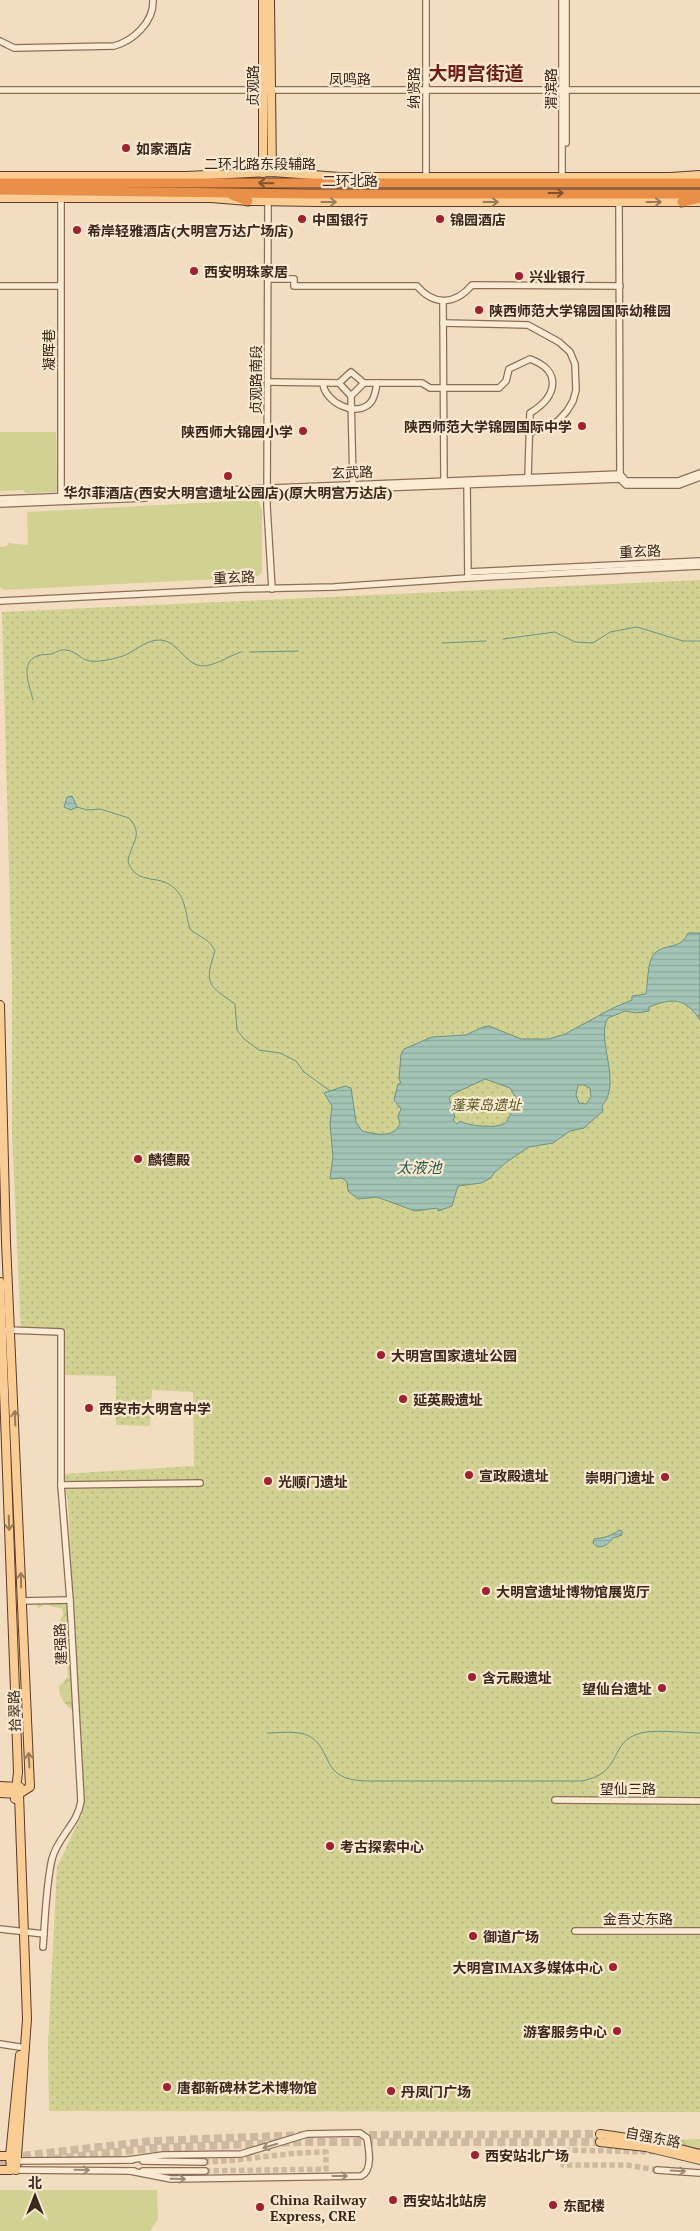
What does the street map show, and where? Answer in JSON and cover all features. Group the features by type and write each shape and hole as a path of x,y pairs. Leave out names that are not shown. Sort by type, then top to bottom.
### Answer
{"highway":[{"name":"二环北路","path":"0,183 700,183"},
{"name":"二环北路","path":"0,190 700,196"},
{"path":"225,192 248,201"},
{"path":"288,202 308,194"},
{"path":"682,202 700,196"}],"main road":[{"name":"贞观路","path":"263,0 272,172"},
{"name":"贞观路","path":"264,173 270,0"},
{"name":"二环北路东段辅路","path":"0,176 176,176 272,172 340,176 426,177 670,177 700,175"},
{"path":"294,173 357,184"},
{"path":"190,182 240,174"},
{"path":"0,198 211,198 288,202 700,202"},
{"name":"拾翠路","path":"0,1005 1,1148 12,1330 30,1787 17,1792"},
{"name":"拾翠路","path":"0,1282 22,1932 23,2048 13,2170"},
{"path":"0,1786 17,1792"},
{"path":"0,1793 17,1792"},
{"name":"自强东路","path":"700,2154 648,2141 600,2138 700,2160"},
{"path":"0,2156 13,2158"},
{"path":"0,2170 13,2170"}],"street":[{"path":"0,41 14,48 114,46 127,42 142,29 153,5 153,0"},
{"name":"纳贤路","path":"426,0 426,177"},
{"name":"渭滨路","path":"562,0 564,177"},
{"name":"渭滨路","path":"564,91 566,0"},
{"name":"凤鸣路","path":"0,90 700,90"},
{"name":"凝晖巷","path":"61,197 61,500"},
{"name":"贞观路南段","path":"268,201 268,490 272,589"},
{"path":"619,202 620,476"},
{"path":"268,279 294,279 294,286 417,286 432,299 443,302 456,299 472,285 620,286"},
{"path":"0,286 60,286"},
{"path":"443,302 444,480"},
{"path":"443,323 528,326 559,342 570,352 575,364 576,390 573,401 558,421 529,433"},
{"path":"268,382 339,383 351,372 364,383 422,383 430,388 499,388 506,381 509,369 530,358 540,362 549,370 553,379 552,388 542,406 530,413 528,478"},
{"path":"323,383 323,391 336,403 352,408 362,408 371,402 377,383"},
{"path":"339,383 351,396 353,484"},
{"path":"351,396 364,383"},
{"name":"玄武路","path":"268,490 353,484 444,480 467,482 528,478 620,476 626,481 678,481 700,473"},
{"name":"玄武路","path":"620,476 626,485 678,485 700,477"},
{"name":"玄武路","path":"0,504 268,490 620,476"},
{"path":"467,482 468,575"},
{"name":"玄武路","path":"0,499 61,500"},
{"name":"重玄路","path":"0,601 272,589 700,561"},
{"name":"重玄路","path":"468,575 700,566"},
{"path":"1,1330 12,1330"},
{"name":"建强路","path":"12,1330 62,1332 61,1485 70,1600 81,1801 79,1814 60,1838 52,1859 43,1947"},
{"path":"61,1485 200,1483"},
{"path":"22,1601 70,1600"},
{"name":"望仙三路","path":"555,1800 700,1801"},
{"path":"0,1929 44,1934"},
{"name":"金吾丈东路","path":"575,1931 700,1930"},
{"path":"0,2044 23,2048"},
{"path":"128,2160 163,2155 242,2154 307,2134 360,2133 367,2138 368,2145 369,2169 361,2176 171,2179 130,2171"},
{"path":"13,2158 204,2162"},
{"path":"13,2170 205,2171"},
{"path":"657,2170 700,2173"}],"green space":[{"path":"0,432 56,432 57,490 55,492 25,493 24,490 0,491"},
{"path":"258,500 262,510 262,573 256,577 4,590 0,587 0,547 7,546 8,543 28,545 27,512"},
{"name":"大明宫国家遗址公园","path":"700,580 700,2112 49,2111 48,2045 57,1867 82,1814 68,1501 62,1474 194,1466 193,1392 152,1390 150,1426 116,1425 116,1376 61,1375 62,1336 21,1334 12,1133 12,979 2,612"},
{"path":"68,1601 69,1635 66,1636 60,1626 63,1615 62,1609 44,1604 38,1609 36,1602"},
{"path":"69,1638 74,1712 63,1701 59,1691 59,1686 68,1677 66,1658 61,1647"},
{"path":"700,2139 700,2148 663,2140"},
{"path":"0,2190 157,2190 158,2219 150,2231 0,2231"}],"water":[{"path":"72,796 77,807 71,810 64,807 67,797"},
{"name":"太液池","path":"688,933 700,933 700,1020 683,1003 671,1001 649,1007 649,1011 636,1013 625,1011 608,1018 605,1027 605,1037 610,1073 608,1096 602,1106 603,1111 584,1128 570,1131 553,1143 529,1147 508,1161 491,1178 481,1183 458,1186 452,1206 438,1211 438,1208 415,1211 377,1197 358,1199 348,1191 347,1182 342,1178 330,1179 333,1157 330,1124 332,1106 324,1093 345,1086 351,1088 356,1122 362,1131 383,1134 393,1132 400,1124 398,1116 401,1109 394,1100 398,1084 401,1083 399,1079 401,1054 404,1049 432,1037 466,1035 489,1026 521,1039 549,1039 565,1034 632,1000 632,996 646,994 652,956 659,950 677,944","holes":["485,1079 510,1088 516,1098 507,1121 499,1126 477,1126 460,1121 457,1124 453,1120 455,1117 449,1098 453,1094","578,1085 590,1088 591,1097 586,1104 579,1103 576,1095"]},
{"path":"619,1530 622,1531 622,1535 613,1538 604,1546 598,1547 593,1543 594,1539 613,1534"}],"waterway":[{"path":"503,639 555,632 575,642 593,643 610,632 637,627 683,641 700,641"},
{"path":"33,700 27,675 28,664 37,656 52,654 60,650 72,652 89,661 101,661 128,654 144,644 161,640 172,644 191,662 202,666 217,663 241,652"},
{"path":"442,643 486,641"},
{"path":"250,652 298,651"},
{"path":"77,807 87,810 100,809 129,818 136,830 128,862 132,870 138,875 164,882 181,896 190,929 207,941 215,951 209,977 214,988 235,1004 237,1030 244,1039 259,1050 280,1053 296,1061 304,1072 330,1091"},
{"path":"267,1733 294,1732 309,1736 317,1742 329,1763 341,1776 366,1781 582,1781 604,1772 621,1746 635,1735 657,1731 700,1733"}],"tunnel":[{"path":"357,2135 600,2134"},
{"path":"11,2157 153,2141 303,2135"},
{"path":"54,2159 152,2148 301,2142 600,2142"},
{"path":"657,2170 627,2165 563,2165 563,2150 658,2152"},
{"path":"204,2162 295,2153 326,2152 326,2169 205,2171"},
{"path":"0,2163 15,2162"}],"place":[{"name":"如家酒店","path":"126,148"},
{"name":"中国银行","path":"302,219"},
{"name":"锦园酒店","path":"440,219"},
{"name":"希岸轻雅酒店(大明宫万达广场店)","path":"77,230"},
{"name":"西安明珠家居","path":"194,271"},
{"name":"兴业银行","path":"519,276"},
{"name":"陕西师范大学锦园国际幼稚园","path":"479,310"},
{"name":"陕西师范大学锦园国际中学","path":"582,426"},
{"name":"陕西师大锦园小学","path":"303,431"},
{"name":"华尔菲酒店(西安大明宫遗址公园店)(原大明宫万达店)","path":"228,476"},
{"name":"麟德殿","path":"138,1159"},
{"name":"大明宫国家遗址公园","path":"381,1355"},
{"name":"延英殿遗址","path":"403,1399"},
{"name":"西安市大明宫中学","path":"89,1408"},
{"name":"宣政殿遗址","path":"469,1475"},
{"name":"崇明门遗址","path":"665,1477"},
{"name":"光顺门遗址","path":"268,1481"},
{"name":"大明宫遗址博物馆展览厅","path":"486,1591"},
{"name":"含元殿遗址","path":"472,1677"},
{"name":"望仙台遗址","path":"662,1688"},
{"name":"考古探索中心","path":"330,1846"},
{"name":"御道广场","path":"473,1936"},
{"name":"大明宫IMAX多媒体中心","path":"613,1967"},
{"name":"游客服务中心","path":"617,2031"},
{"name":"唐都新碑林艺术博物馆","path":"167,2087"},
{"name":"丹凤门广场","path":"391,2091"},
{"name":"西安站北广场","path":"475,2155"},
{"name":"西安站北站房","path":"393,2200"},
{"name":"东配楼","path":"553,2205"},
{"name":"China Railway Express, CRE","path":"260,2207"}],"district":[{"name":"大明宫街道","path":"476,72"}],"park label":[{"name":"蓬莱岛遗址","path":"486,1104"}]}
